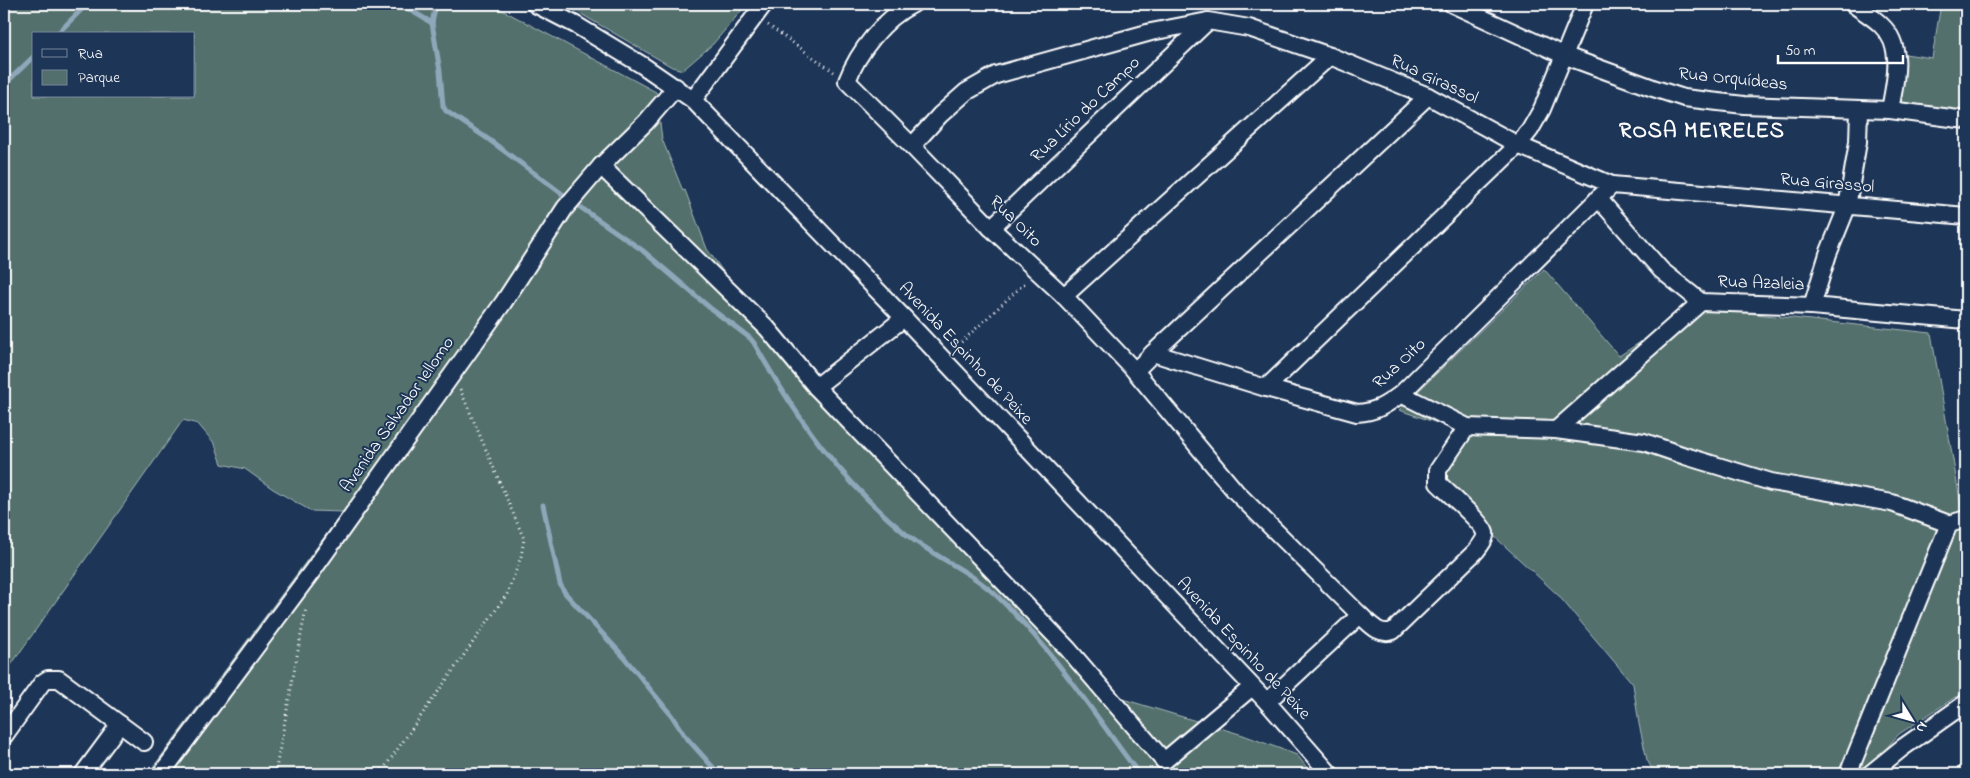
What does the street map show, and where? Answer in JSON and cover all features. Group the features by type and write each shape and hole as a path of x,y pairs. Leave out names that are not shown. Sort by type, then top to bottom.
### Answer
{"street":[{"name":"Avenida Espinho de Peixe","path":"535,4 584,30 693,100 904,318 1267,702 1330,774"},
{"path":"847,81 852,66 862,50 892,19 913,4"},
{"name":"Rua Orquídeas","path":"1452,4 1562,55 1684,98 1744,105 1890,110 1966,120"},
{"path":"1266,388 1518,145 1530,130 1542,109 1562,55 1585,4"},
{"path":"1853,4 1881,25 1890,35 1896,49 1897,66 1890,110"},
{"path":"693,100 759,10"},
{"name":"Rua Girassol","path":"912,146 940,115 966,92 996,75 1151,32 1208,21 1249,28 1330,56 1428,96 1518,145 1612,185 1966,216"},
{"name":"Rua Lírio do Campo","path":"991,228 1208,21"},
{"path":"1064,296 1330,56"},
{"name":"Rua Oito","path":"847,81 991,228 1064,296 1135,371 1236,492 1376,630 1384,633 1393,631 1476,551 1484,538 1485,534 1480,524 1438,482 1437,478 1438,470 1467,427"},
{"name":"Avenida Salvador Iellomo","path":"161,774 313,570 503,303 565,208 601,166 646,122 676,88"},
{"path":"1135,371 1428,96"},
{"path":"1812,306 1828,254 1847,207 1858,142 1859,110"},
{"path":"601,166 766,328 816,387 1068,650 1164,761 1252,687"},
{"name":"Rua Oito","path":"1154,353 1266,388 1357,413 1370,412 1384,407 1401,394 1612,185"},
{"name":"Rua Azaleia","path":"1598,198 1661,270 1701,302 1812,306 1966,320"},
{"path":"1556,430 1701,302"},
{"path":"816,387 904,318"},
{"path":"1401,394 1467,427 1556,430 1644,442 1771,482 1892,502 1949,524 1966,519"},
{"path":"1848,774 1949,524"},
{"path":"1267,702 1360,615"},
{"path":"4,736 42,682 48,678 59,679 144,742"},
{"path":"1870,774 1902,748 1966,703"},
{"path":"82,774 120,724"}],"path":[{"path":"759,10 847,81"},
{"path":"942,359 1038,272"},
{"path":"380,774 507,594 521,557 524,539 453,372"},
{"path":"275,774 308,599"}],"green space":[{"path":"4,4 491,4 656,92 662,139 683,191 685,190 707,249 755,316 1116,697 1243,735 1297,755 1312,774 148,774 343,512 311,511 273,489 245,469 222,464 215,444 198,424 183,420 4,675"},
{"path":"564,4 747,4 713,44 683,70 672,67"},
{"path":"1941,4 1966,4 1966,111 1899,102 1905,54 1932,58"},
{"path":"1544,269 1619,356 1679,317 1700,308 1931,333 1961,506 1966,510 1966,690 1899,734 1863,774 1655,774 1647,760 1633,684 1558,595 1432,479 1458,430 1399,410"}],"waterway":[{"path":"59,32 87,4"},
{"path":"400,4 432,23"},
{"path":"436,4 432,23 440,71 443,106 446,111 642,250 710,308 750,338 803,422 840,470 883,514 907,535 989,589 1020,619 1056,661 1139,774"},
{"path":"4,85 32,58"},
{"path":"543,505 560,584 565,593 623,656 672,716 684,735 719,774"}],"district":[{"name":"ROSA MEIRELES","path":"1702,132"}]}
